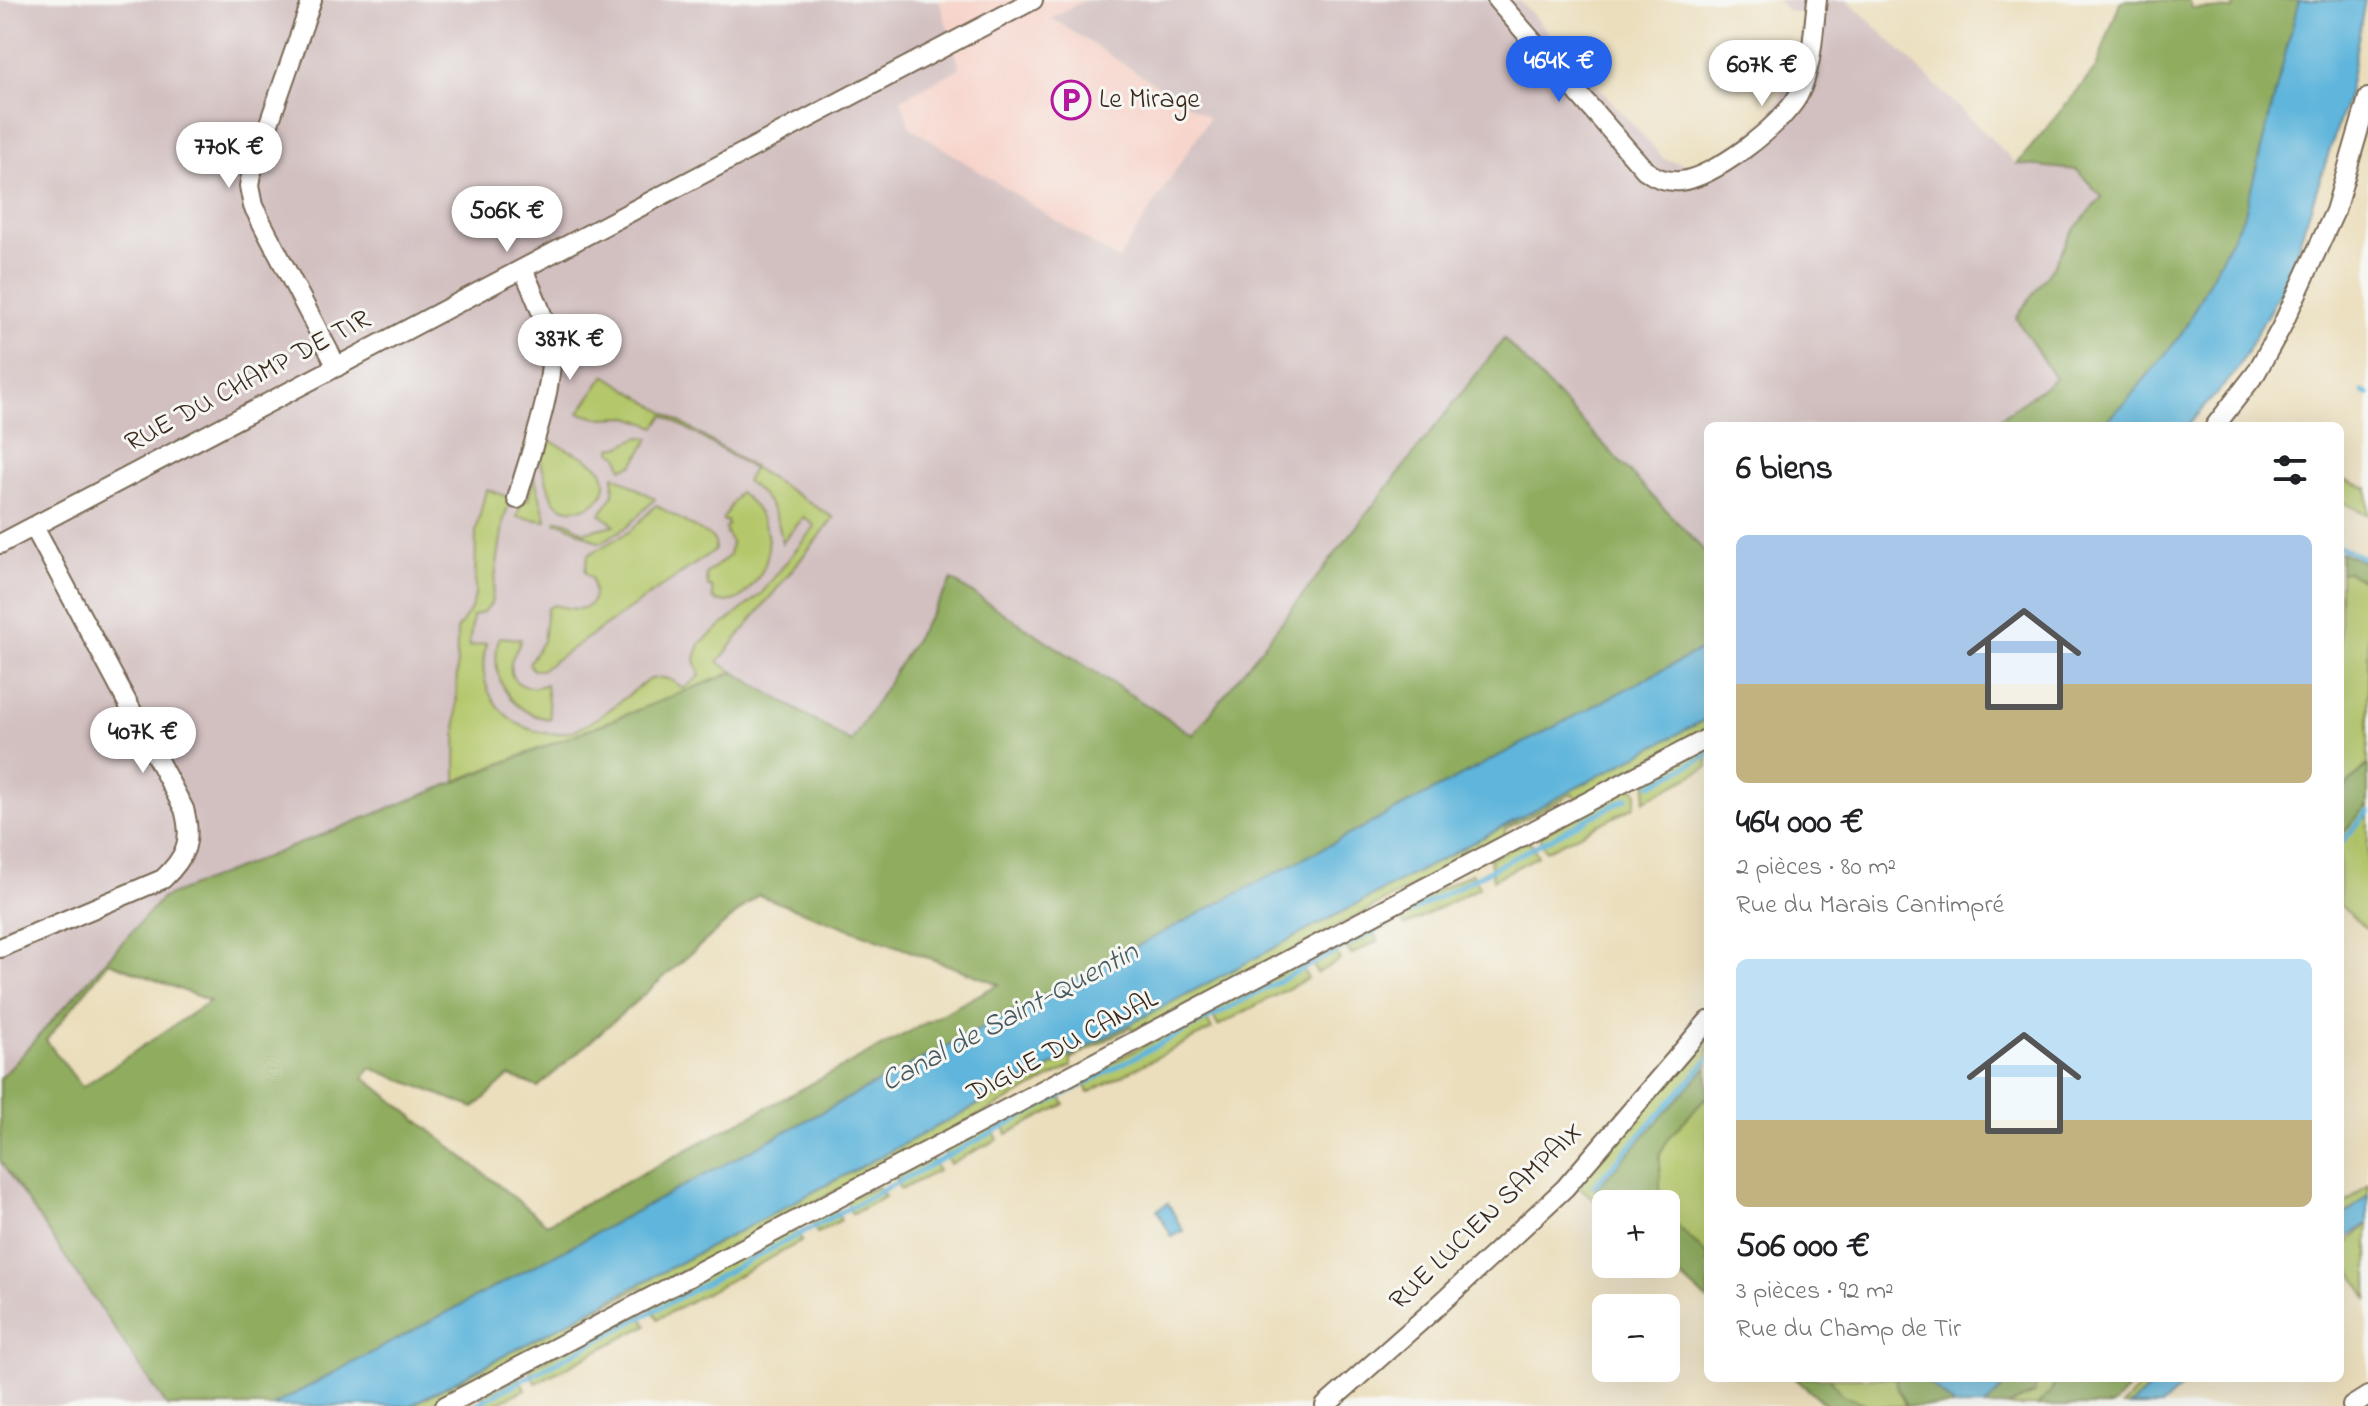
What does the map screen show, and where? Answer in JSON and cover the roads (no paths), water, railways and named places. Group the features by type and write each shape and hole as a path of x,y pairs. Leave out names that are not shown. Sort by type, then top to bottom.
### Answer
{"street":[{"path":"312,0 249,186 253,206 337,367"},
{"name":"RUE DU CHAMP DE TIR","path":"0,544 1033,0"},
{"path":"1497,0 1639,163 1651,175 1667,181 1682,181 1696,176 1749,146 1777,123 1792,105 1809,64 1817,0"},
{"path":"2218,422 2256,373 2281,328 2335,211 2368,98"},
{"path":"517,499 545,398 552,360 549,338 523,269"},
{"path":"0,948 163,879 182,859 188,836 184,809 34,527"},
{"name":"DIGUE DU CANAL","path":"445,1406 1704,740"},
{"name":"RUE LUCIEN SAMPAIX","path":"1325,1406 1565,1188 1704,1026"},
{"path":"2352,1406 2368,1396"}],"water":[{"path":"2299,0 2365,0 2348,95 2287,279 2235,373 2191,422 2104,422 2126,402 2181,335 2245,213"},
{"name":"Canal de Saint-Quentin","path":"1704,648 1704,720 410,1406 272,1406 841,1102"},
{"path":"2368,1195 2368,1223 2344,1240 2344,1216"},
{"path":"1168,1203 1183,1231 1172,1237 1157,1210"},
{"path":"1928,1382 2007,1382 1985,1406 1955,1406"},
{"path":"2156,1382 2188,1382 2161,1406 2130,1406"}],"waterway":[{"path":"2363,392 2368,394"},
{"path":"2344,549 2368,560"},
{"path":"1651,785 1704,757"},
{"path":"473,1406 1627,798"},
{"path":"2344,839 2368,812"},
{"path":"1594,1186 1704,1064"}],"place":[{"name":"Le Mirage","path":"1071,100"}]}
